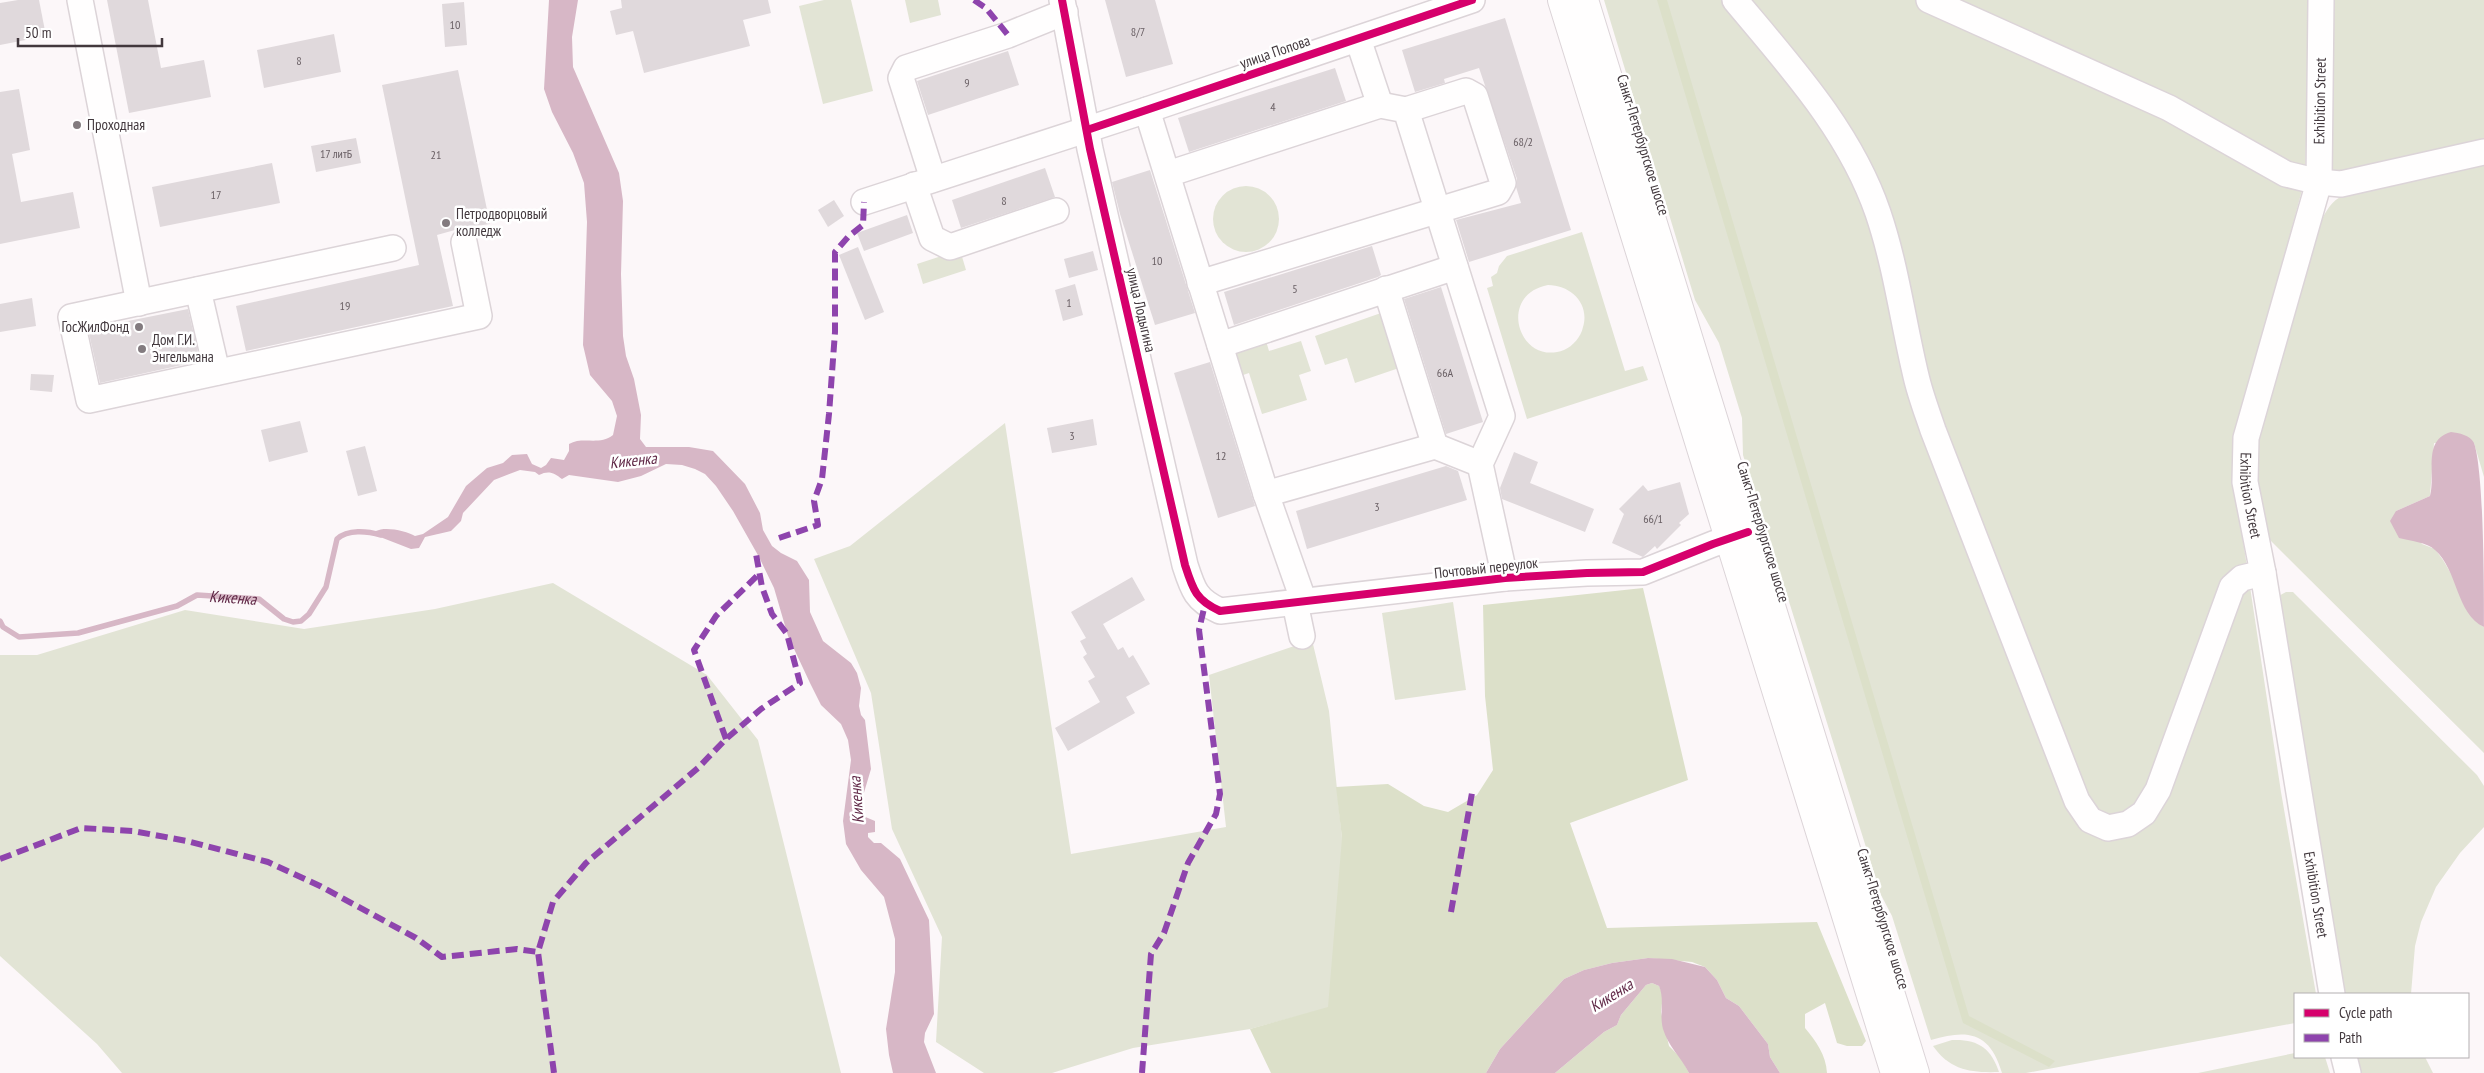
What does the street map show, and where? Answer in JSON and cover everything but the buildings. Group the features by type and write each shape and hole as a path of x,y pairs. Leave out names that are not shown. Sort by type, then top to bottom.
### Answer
{"main road":[{"name":"Санкт-Петербургское шоссе","path":"1562,0 1915,1073"},
{"name":"Санкт-Петербургское шоссе","path":"1584,0 1895,1073"}],"street":[{"path":"80,0 139,303"},
{"name":"улица Попова","path":"864,202 1087,130 1472,0"},
{"path":"1735,0 1806,85 1834,124 1859,170 1878,212 1891,258 1916,378 1933,430 2076,801 2090,820 2108,828 2128,824 2144,813 2158,790 2232,587 2242,578 2263,572"},
{"path":"1929,0 2169,108 2286,174 2319,182 2341,184 2484,152"},
{"name":"Exhibition Street","path":"2321,0 2319,182 2246,438 2245,482 2263,572 2332,993"},
{"path":"1056,211 950,247 932,238 924,182 901,78 906,68 1008,34 1063,6"},
{"name":"улица Лодыгина","path":"1063,6 1087,130 1185,565 1193,590 1205,604 1220,611"},
{"path":"1358,39 1380,105"},
{"path":"1168,174 1380,105 1406,110 1466,91 1476,96 1503,183 1498,192 1200,283"},
{"path":"1147,110 1300,602 1302,636"},
{"path":"1406,110 1502,416 1480,464 1504,578"},
{"path":"393,248 71,317 89,400 479,316 464,242"},
{"path":"1220,345 1455,266"},
{"path":"1386,289 1434,446"},
{"path":"198,290 217,372"},
{"path":"1266,494 1434,446 1480,464"},
{"name":"Почтовый переулок","path":"1220,611 1504,578 1643,572 1738,535"},
{"path":"2344,1058 2348,1073"}],"shaded area":[{"path":"824,0 851,0 873,91 823,104 799,6"},
{"path":"905,0 938,0 941,15 910,23"},
{"path":"1604,0 2307,0 2309,26 2305,179 2235,440 2233,474 2281,792 2316,993 2294,993 2294,1023 2026,1073 2002,1073 1991,1049 1976,1037 1956,1035 1931,1040 1892,916 1881,895 1743,455 1742,418 1719,343 1695,300"},
{"path":"2325,0 2484,0 2484,142 2337,172 2331,168"},
{"path":"2484,164 2484,477 2474,443 2434,443 2430,496 2396,511 2422,544 2435,549 2484,627 2484,753 2267,537 2253,461 2263,412 2322,219 2330,206 2335,200 2348,194"},
{"path":"1246,186 1259,189 1269,196 1276,206 1279,219 1276,232 1269,242 1259,249 1246,252 1233,249 1223,242 1216,232 1213,219 1216,206 1223,196 1233,189"},
{"path":"1582,232 1625,371 1643,366 1648,380 1527,419 1487,288 1493,286 1491,277 1497,273 1499,266 1507,256","holes":["1548,285 1564,288 1577,297 1584,311 1584,319 1580,334 1573,344 1564,350 1548,352 1535,348 1525,340 1520,328 1518,314 1522,302 1532,291"]},
{"path":"960,250 966,270 923,284 917,264"},
{"path":"1381,313 1399,368 1355,383 1347,358 1325,365 1315,336"},
{"path":"1266,341 1269,351 1301,341 1311,371 1299,375 1307,400 1262,414 1249,373 1240,376 1233,351"},
{"path":"1005,423 1071,854 1226,827 1209,675 1312,640 1329,711 1342,838 1415,873 1328,1008 1250,1029 1133,1048 1052,1073 984,1073 936,1042 942,937 892,829 871,693 814,559 850,546"},
{"path":"553,583 707,675 758,740 841,1073 122,1073 97,1044 0,956 0,655 37,655 185,610 304,629 435,609"},
{"path":"2286,592 2293,592 2477,775 2484,786 2484,827 2460,853 2436,887 2421,922 2415,946 2411,993 2338,993 2275,598"},
{"path":"1453,602 1466,690 1395,700 1382,613"},
{"path":"1952,1040 1969,1041 1982,1047 1992,1057 1999,1072 1970,1071 1954,1065 1946,1060 1933,1046"},
{"path":"2294,1053 2294,1058 2325,1058 2330,1073 2198,1073"},
{"path":"2349,1058 2426,1058 2433,1073 2352,1073"}],"green space":[{"path":"1657,0 1667,0 1969,1016 2055,1061 2049,1067 1963,1023"},
{"path":"1643,588 1688,780 1570,823 1607,928 1817,922 1866,1041 1862,1046 1847,1046 1837,1043 1825,1003 1805,1014 1805,1028 1820,1049 1825,1060 1827,1073 1780,1073 1770,1057 1768,1044 1739,1006 1726,998 1717,980 1705,967 1692,962 1648,958 1612,963 1584,970 1564,979 1500,1049 1486,1073 1271,1073 1250,1029 1328,1007 1342,838 1336,787 1388,784 1424,806 1448,812 1477,795 1493,770 1485,696 1483,605"},
{"path":"1652,983 1659,986 1663,994 1661,1012 1669,1046 1682,1059 1689,1073 1555,1073 1604,1032 1617,1025 1621,1015 1646,985"}],"water":[{"path":"549,0 578,0 572,37 573,67 619,173 623,201 621,274 623,336 626,356 634,379 641,415 640,439 646,447 689,447 713,451 745,484 760,513 763,530 772,546 797,561 809,580 810,612 823,641 851,663 857,673 861,688 859,706 861,715 865,720 871,769 860,806 863,816 875,821 875,832 868,833 868,837 874,843 881,843 900,859 929,920 934,1014 925,1033 924,1042 936,1073 893,1073 886,1029 895,972 895,939 884,897 861,870 846,844 843,821 851,760 848,740 841,724 821,705 810,683 788,636 774,588 759,557 733,511 716,486 705,474 682,465 666,464 641,476 618,482 569,475 562,479 551,473 539,475 535,472 520,470 494,480 463,513 461,521 451,531 425,537 419,548 411,549 375,535 376,531 385,529 402,531 415,536 423,534 448,517 466,486 487,468 503,463 512,455 527,454 532,464 541,468 551,458 564,460 569,451 569,444 580,441 602,440 613,435 617,416 612,401 590,375 583,345 587,222 584,183 573,153 552,112 544,89"},
{"path":"2451,432 2464,435 2472,440 2477,458 2483,531 2484,627 2475,621 2468,612 2443,559 2428,545 2399,538 2390,521 2396,511 2430,496 2433,450 2436,442 2442,436"},
{"path":"1648,958 1672,959 1705,967 1717,980 1726,998 1739,1006 1768,1044 1770,1057 1780,1073 1689,1073 1665,1035 1662,1023 1661,991 1659,986 1652,983 1646,985 1621,1015 1617,1025 1604,1032 1555,1073 1486,1073 1500,1049 1564,979 1584,970 1612,963"}],"waterway":[{"name":"Кикенка","path":"0,621 3,627 19,637 78,633 177,606 197,595 259,599 284,619 293,622 301,621 309,614 326,587 337,539 352,532 381,535"}],"marked path":[{"path":"974,0 986,8 1008,35"},
{"path":"779,538 818,525 814,501 822,479 829,414 835,332 835,252 848,237 863,225 864,202"},
{"path":"554,1073 538,952 553,902 586,863 698,768 726,739 761,709 800,683 787,634 772,614 762,587 756,554"},
{"path":"726,739 694,650 716,616 759,574"},
{"path":"1142,1073 1151,954 1164,933 1188,863 1216,814 1220,794 1199,630 1205,604"},
{"path":"1451,912 1472,793"},
{"path":"0,859 81,828 133,831 187,841 268,862 320,886 416,938 442,957 517,949 538,952"}],"cycle path":[{"path":"1062,0 1090,149 1185,565 1193,588 1206,603 1220,611 1505,578 1643,572 1748,532"},
{"path":"1087,130 1472,0"}],"place":[{"name":"Проходная","path":"77,125"},
{"name":"Петродворцовый колледж","path":"446,223"},
{"name":"ГосЖилФонд","path":"139,327"},
{"name":"Дом Г.И. Энгельмана","path":"142,349"}]}
